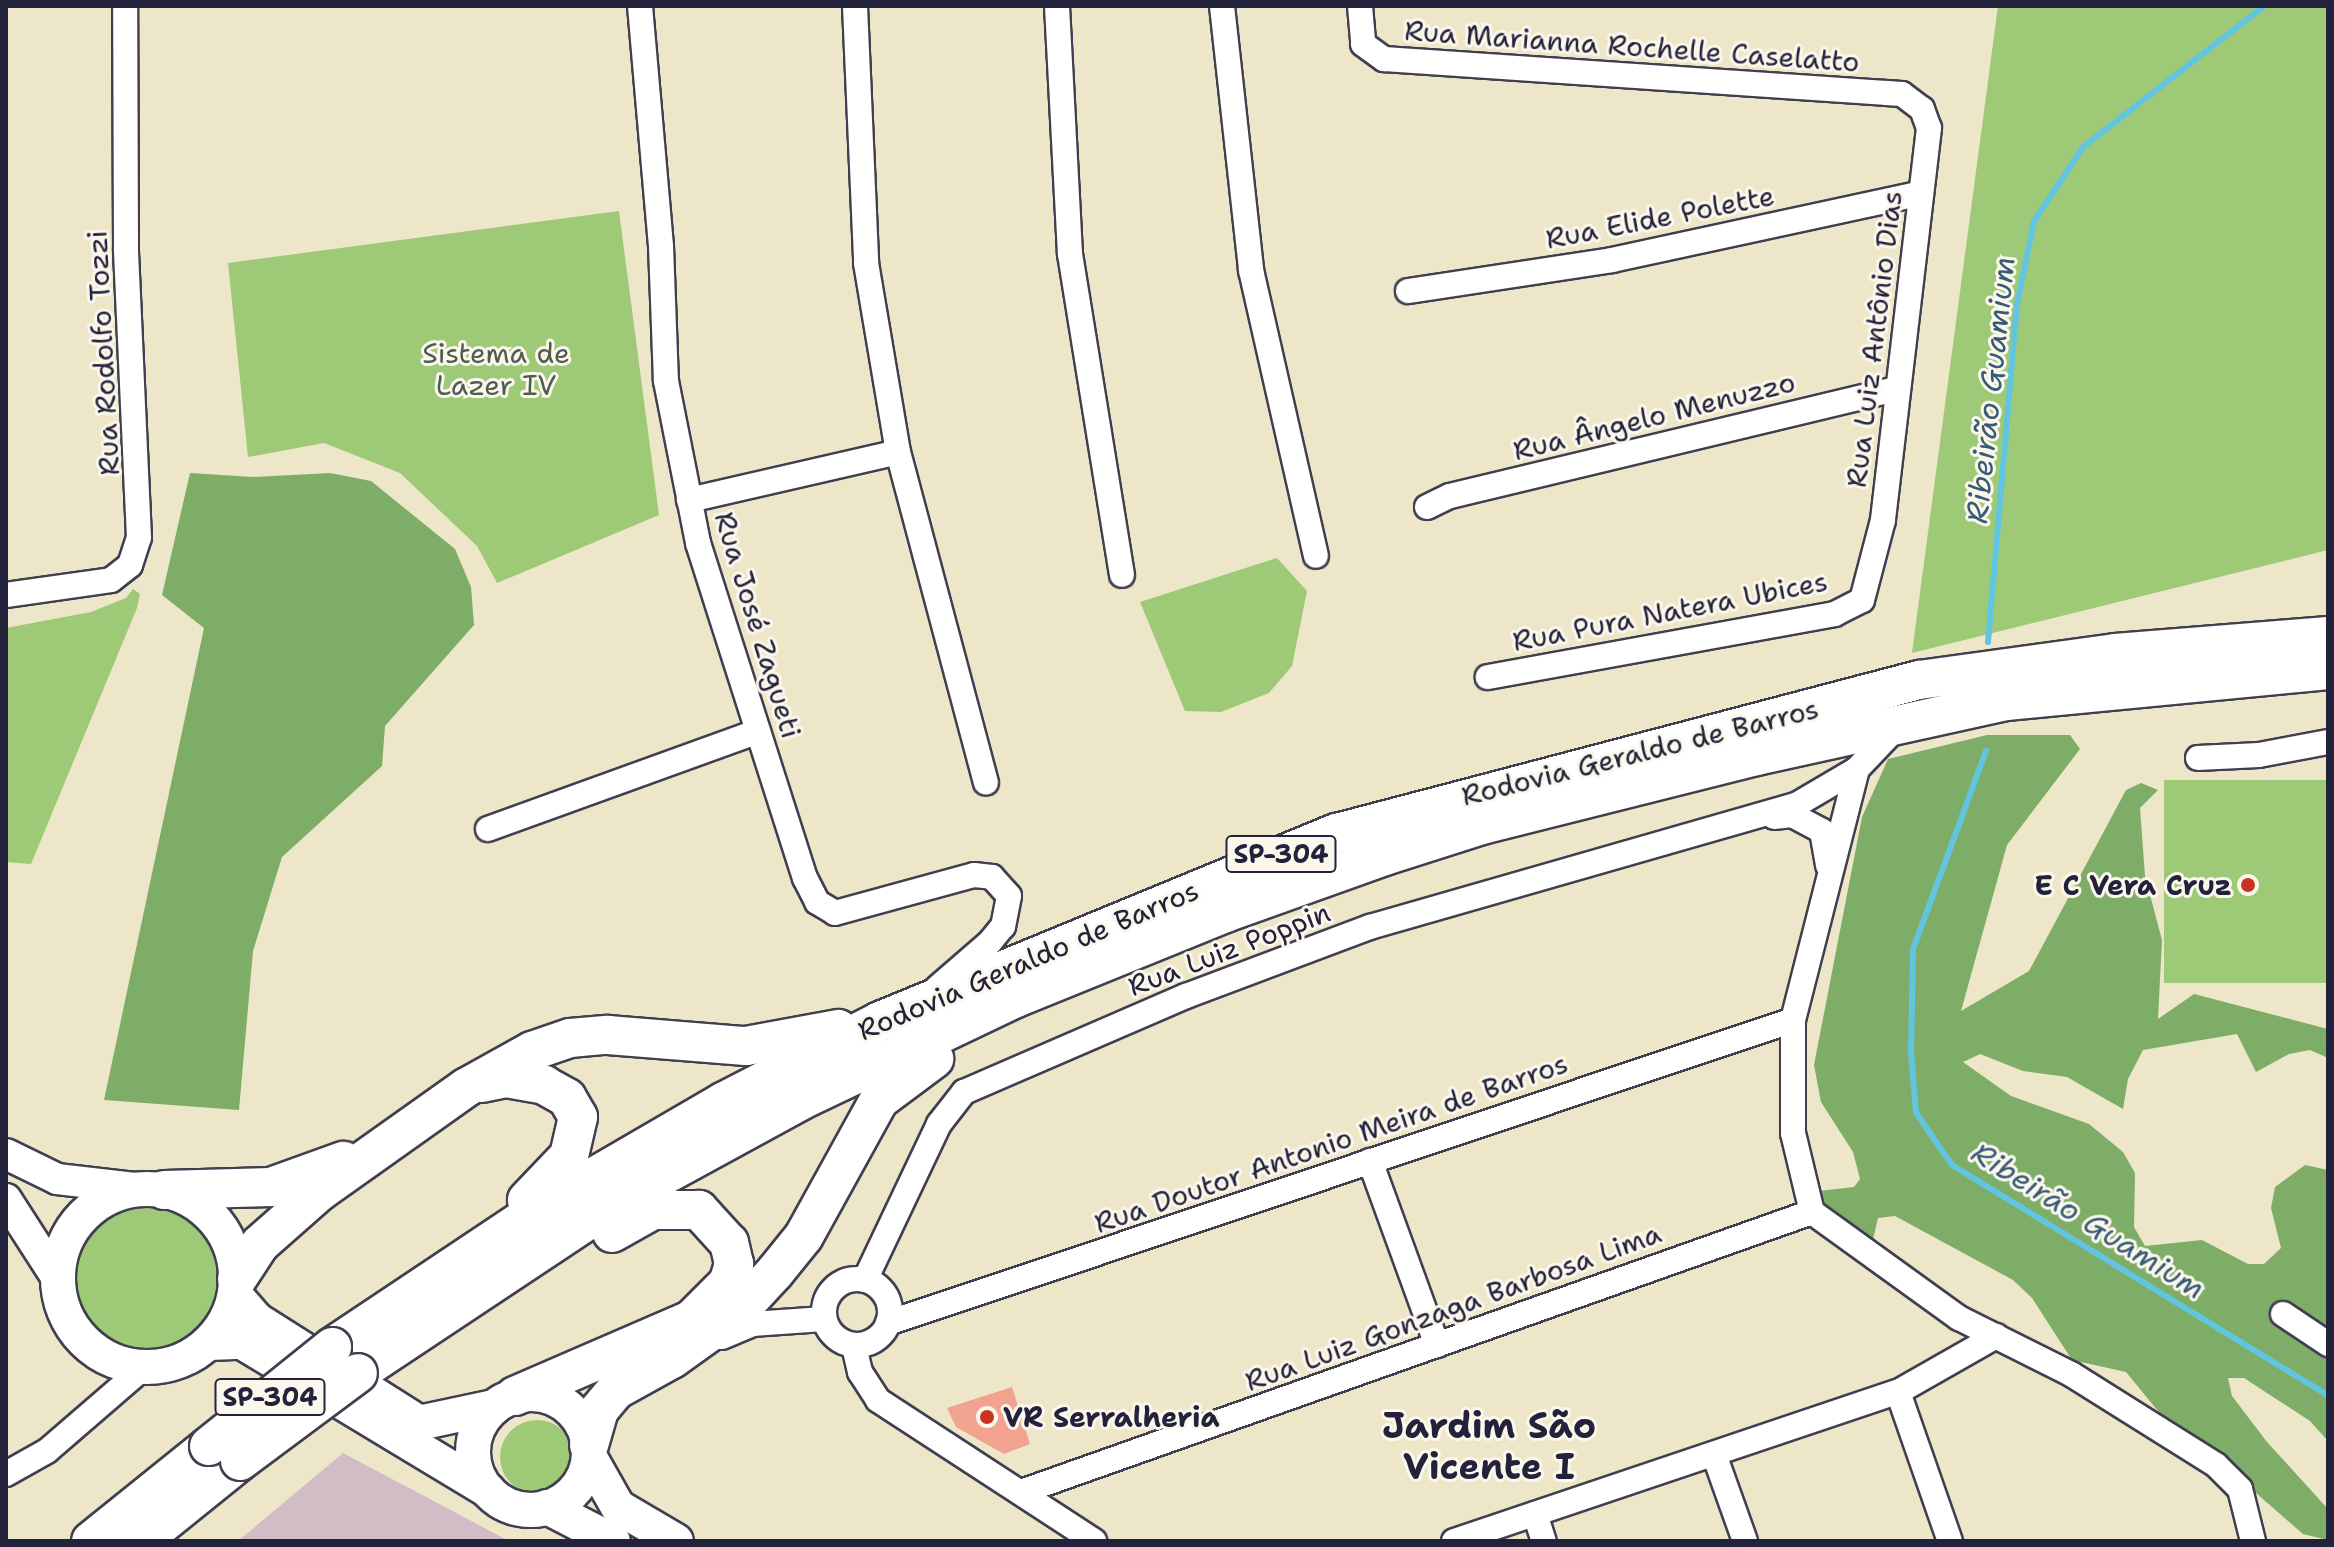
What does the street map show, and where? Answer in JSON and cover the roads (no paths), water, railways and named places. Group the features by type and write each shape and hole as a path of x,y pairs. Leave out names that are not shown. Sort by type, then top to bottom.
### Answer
{"highway":[{"name":"Rodovia Geraldo de Barros","path":"350,1364 393,1307 539,1209 723,1102 920,1003 1337,833 1520,781 1919,680 2115,653 2328,636"},
{"name":"Rodovia Geraldo de Barros","path":"91,1541 224,1454 350,1364 615,1202 800,1101 1016,998 1178,933 1482,825 2007,701 2328,670"},
{"path":"589,1450 599,1410 616,1390 672,1359 739,1311 804,1236 879,1100 895,1083 1178,933"},
{"path":"236,1287 282,1223 467,1087 532,1051 570,1038 608,1035 746,1046 880,1021"},
{"path":"393,1307 536,1193 577,1140 574,1108 567,1098 544,1085 506,1078 467,1087"},
{"path":"154,1189 271,1187 380,1148"},
{"path":"350,1364 653,1210 688,1207 717,1226 734,1264 714,1303 651,1340 504,1402"},
{"name":"Rodovia Geraldo de Barros","path":"141,1541 224,1454"}],"main road":[{"path":"154,1189 202,1207 216,1222 228,1239 236,1287 234,1309 209,1343 169,1366 143,1368 120,1365 81,1341 59,1300 57,1278 64,1245 83,1216 121,1192 154,1189"},
{"path":"236,1287 257,1320 419,1423 531,1393 563,1403 576,1414 589,1450 618,1507 676,1541"},
{"path":"209,1343 242,1342 508,1505 547,1507 613,1541"},
{"path":"489,1491 473,1460 474,1440 504,1402"},
{"path":"547,1507 576,1488 589,1450"}],"street":[{"name":"Rua Rodolfo Tozzi","path":"6,595 111,580 130,565 139,538 126,248 125,6"},
{"name":"Rua José Zagueti","path":"640,6 661,246 666,381 689,500 805,878 824,907 835,913 974,875 992,877 1003,885 1009,896 1003,926 920,1003"},
{"path":"855,6 866,263 898,452 986,782"},
{"path":"1057,6 1070,254 1122,575"},
{"path":"1222,6 1251,270 1316,556"},
{"name":"Rua Marianna Rochelle Caselatto","path":"1360,6 1363,44 1384,59 1902,94"},
{"name":"Rua Luiz Antônio Dias","path":"1862,600 1883,520 1929,128 1922,109 1902,94"},
{"name":"Rua Elide Polette","path":"1408,291 1612,260 1921,193"},
{"name":"Rua Ângelo Menuzzo","path":"1427,507 1450,496 1896,389"},
{"path":"689,500 898,452"},
{"name":"Rua Pura Natera Ubices","path":"1488,677 1835,614 1862,600"},
{"path":"1898,726 1857,769 1793,1020 1793,1133 1812,1212 1889,1271 1959,1318 2071,1374 2216,1465 2240,1489 2253,1541"},
{"path":"488,829 758,731"},
{"path":"2198,758 2288,750 2328,742"},
{"path":"2288,750 2328,752"},
{"name":"Rua Luiz Poppin","path":"865,1280 939,1124 964,1092 1186,996 1370,927 1796,805 1857,769"},
{"name":"Rua Luiz Poppin","path":"1729,824 1792,815 1806,819 1822,831 1828,846 1829,882"},
{"name":"Rua Doutor Antonio Meira de Barros","path":"888,1323 1793,1020"},
{"path":"6,1154 57,1179 154,1189"},
{"path":"1370,1161 1437,1345"},
{"path":"6,1199 57,1278"},
{"name":"Rua Luiz Gonzaga Barbosa Lima","path":"1024,1491 1812,1212"},
{"path":"865,1280 888,1302 888,1323 875,1340 854,1346 834,1337 824,1319 834,1289 865,1280"},
{"path":"2283,1314 2328,1344"},
{"path":"672,1359 752,1324 824,1319"},
{"path":"1454,1541 1898,1392 1996,1336"},
{"path":"854,1346 860,1372 878,1400 1024,1491 1094,1541"},
{"path":"6,1474 47,1451 143,1368"},
{"path":"1898,1392 1950,1541"},
{"path":"1714,1454 1745,1541"},
{"path":"1535,1514 1544,1541"}],"waterway":[{"name":"Ribeirão Guamium","path":"1988,642 2017,304 2034,221 2083,147 2264,6"},
{"name":"Ribeirão Guamium","path":"1986,751 1913,949 1911,1052 1916,1113 1952,1165 2328,1395"}],"place":[{"name":"E C Vera Cruz","path":"2248,885"},
{"name":"VR Serralheria","path":"987,1417"}],"district":[{"name":"Jardim São Vicente I","path":"1489,1446"}],"park label":[{"name":"Sistema de Lazer IV","path":"496,369"}]}
